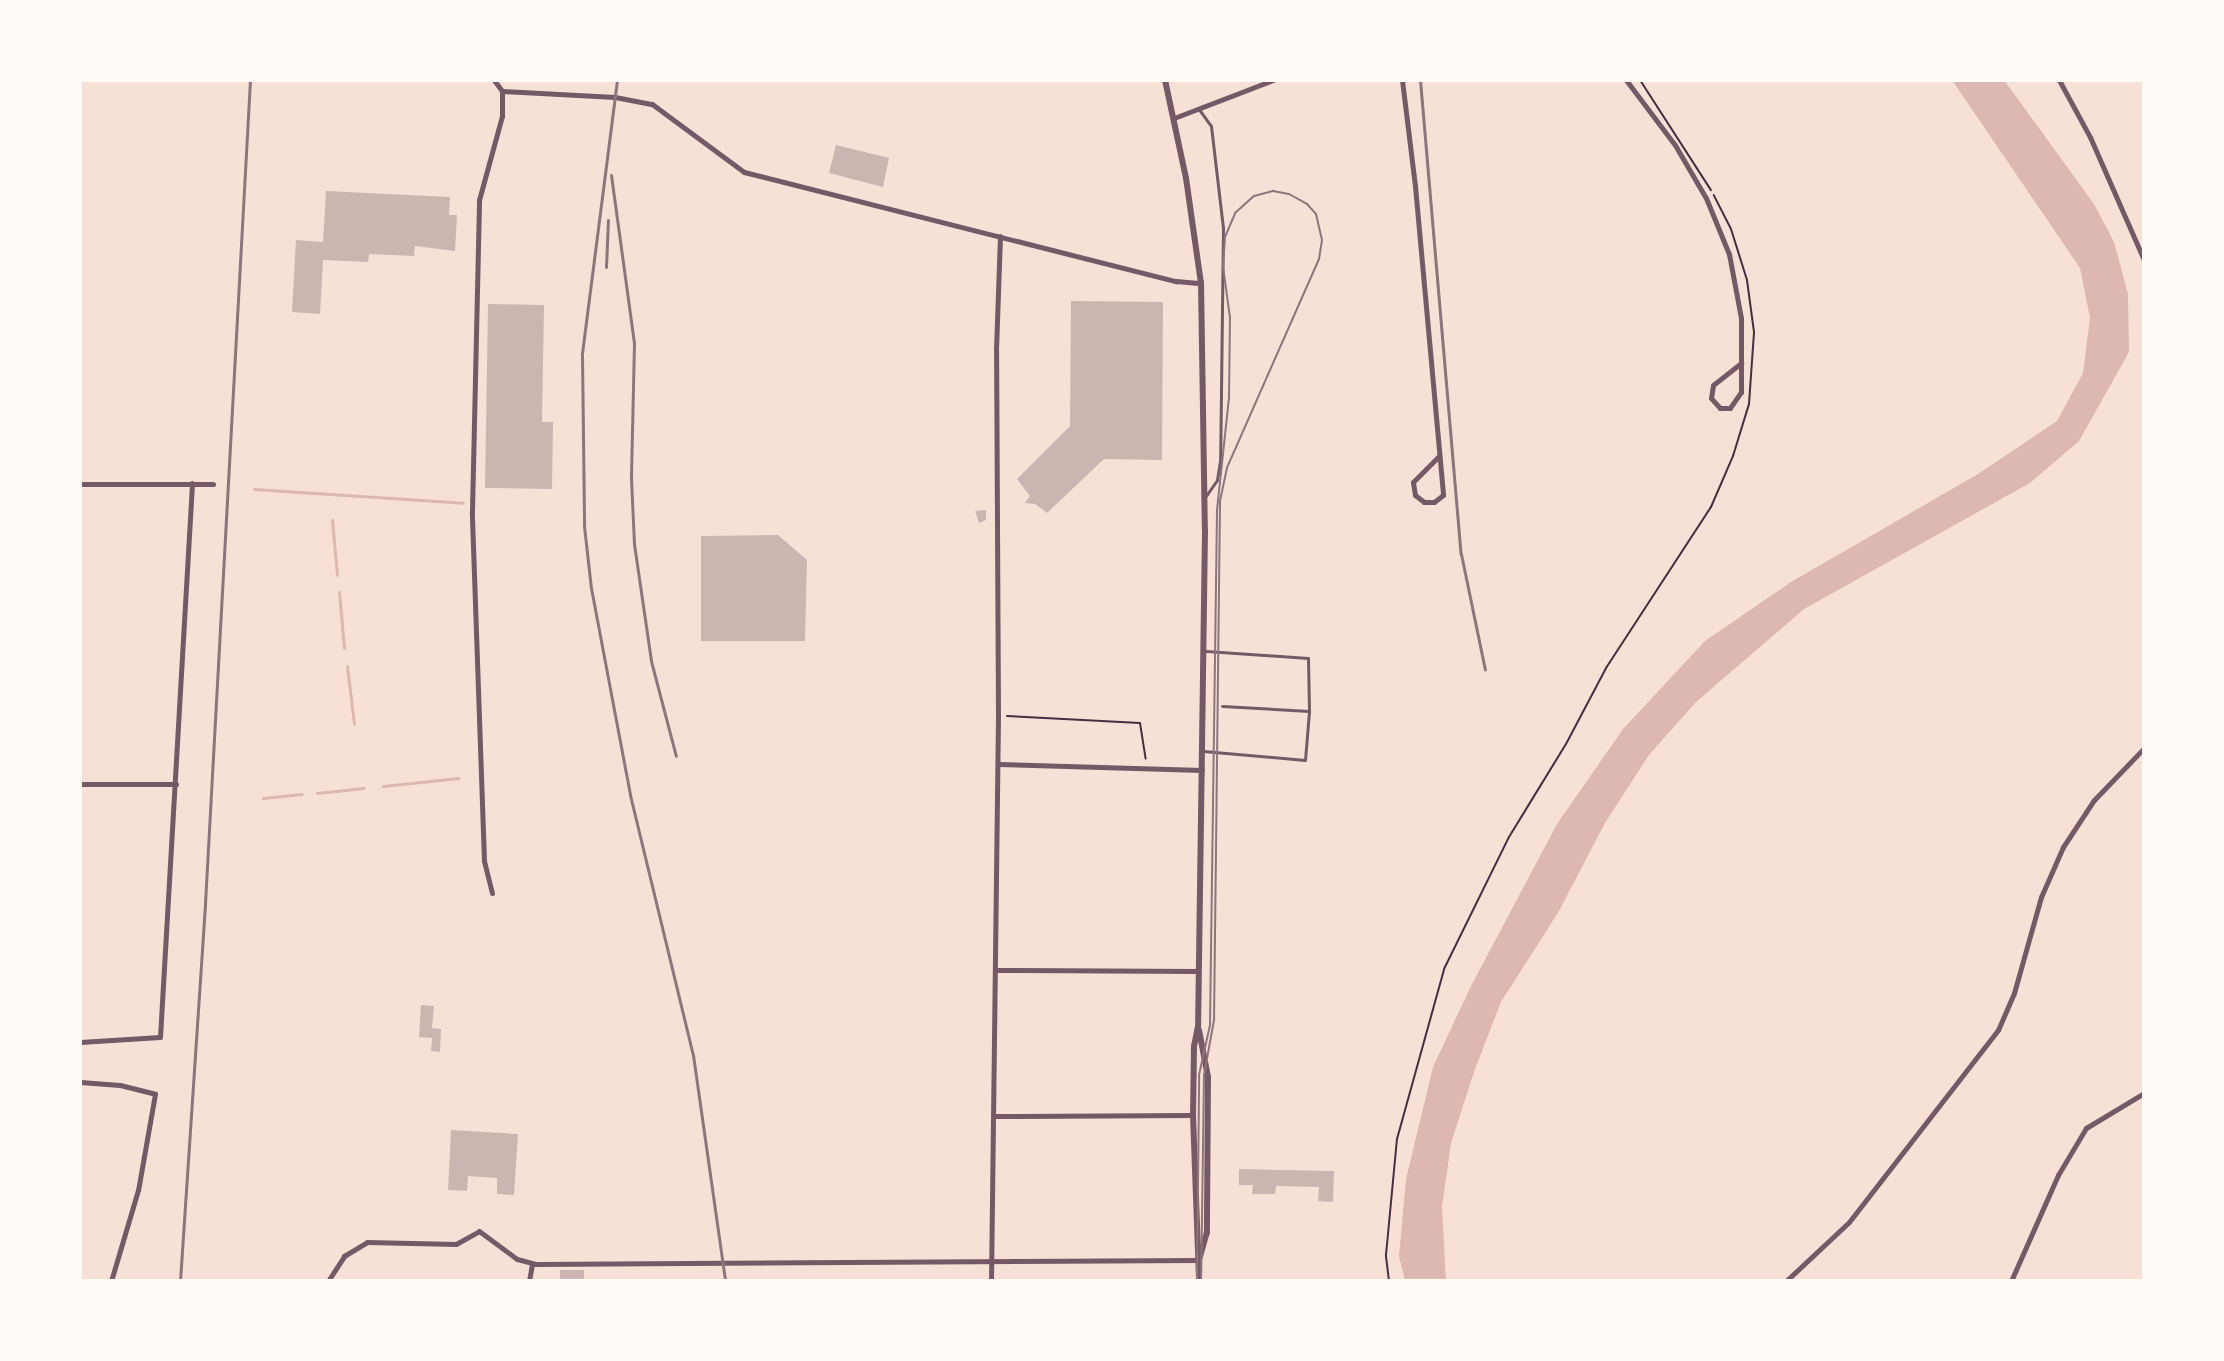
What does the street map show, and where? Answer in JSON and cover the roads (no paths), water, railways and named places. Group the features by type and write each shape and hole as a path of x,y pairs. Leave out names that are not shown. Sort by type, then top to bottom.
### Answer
{"street":[{"path":"492,893 484,861 472,511 479,200 502,116 502,91 494,80"},
{"path":"1165,80 1201,283 1204,498 1198,1026 1208,1077 1207,1232 1199,1260"},
{"path":"1174,118 1273,80"},
{"path":"1402,80 1443,495 1434,502 1424,502 1415,495 1413,482 1439,456"},
{"path":"1626,80 1675,145 1706,198 1729,254 1741,318 1741,363 1738,401 1730,408 1720,408 1711,398 1713,385 1741,363"},
{"path":"2059,80 2090,137 2144,260"},
{"path":"502,91 615,97 652,104 744,172 1176,281 1201,283"},
{"path":"991,1281 998,764 996,408 1000,236"},
{"path":"80,1042 160,1037 192,483"},
{"path":"80,484 213,484"},
{"path":"1786,1281 1849,1222 1998,1030 2014,993 2041,897 2063,847 2094,800 2144,748"},
{"path":"998,764 1202,770"},
{"path":"80,784 176,784"},
{"path":"995,970 1198,971"},
{"path":"1198,1026 1194,1046 1193,1115 1199,1281"},
{"path":"80,1082 120,1085 155,1094 138,1190 111,1281"},
{"path":"2011,1281 2058,1175 2086,1128 2144,1093"},
{"path":"994,1116 1193,1115"},
{"path":"328,1281 344,1256 367,1242 456,1244 479,1231 517,1259 532,1264 1199,1260"},
{"path":"529,1281 532,1264"}],"lane":[{"path":"1198,108 1211,126 1223,228 1220,461 1217,480 1204,498"},
{"path":"1202,652 1308,658 1309,711 1305,760 1202,751"},
{"path":"1222,706 1309,711"}],"waterway":[{"path":"254,489 463,503"},
{"path":"332,520 337,575"},
{"path":"339,592 344,648"},
{"path":"347,666 354,724"},
{"path":"383,786 459,778"},
{"path":"317,793 364,788"},
{"path":"263,798 302,794"}],"tram line":[{"path":"1197,1281 1199,1075 1210,1025 1217,510 1229,398 1230,318 1223,266 1225,237 1235,213 1254,196 1273,191 1289,194 1307,204 1316,214 1322,240 1319,259 1227,468 1220,502 1214,1020 1204,1075 1201,1281"}],"railway":[{"path":"180,1281 205,903 250,80"},
{"path":"617,80 582,355 584,526 591,588 630,795 693,1055 725,1281"},
{"path":"1420,80 1461,554 1485,670"},
{"path":"611,175 634,343 631,478 634,544 651,661 676,756"},
{"path":"606,267 608,220"}]}
